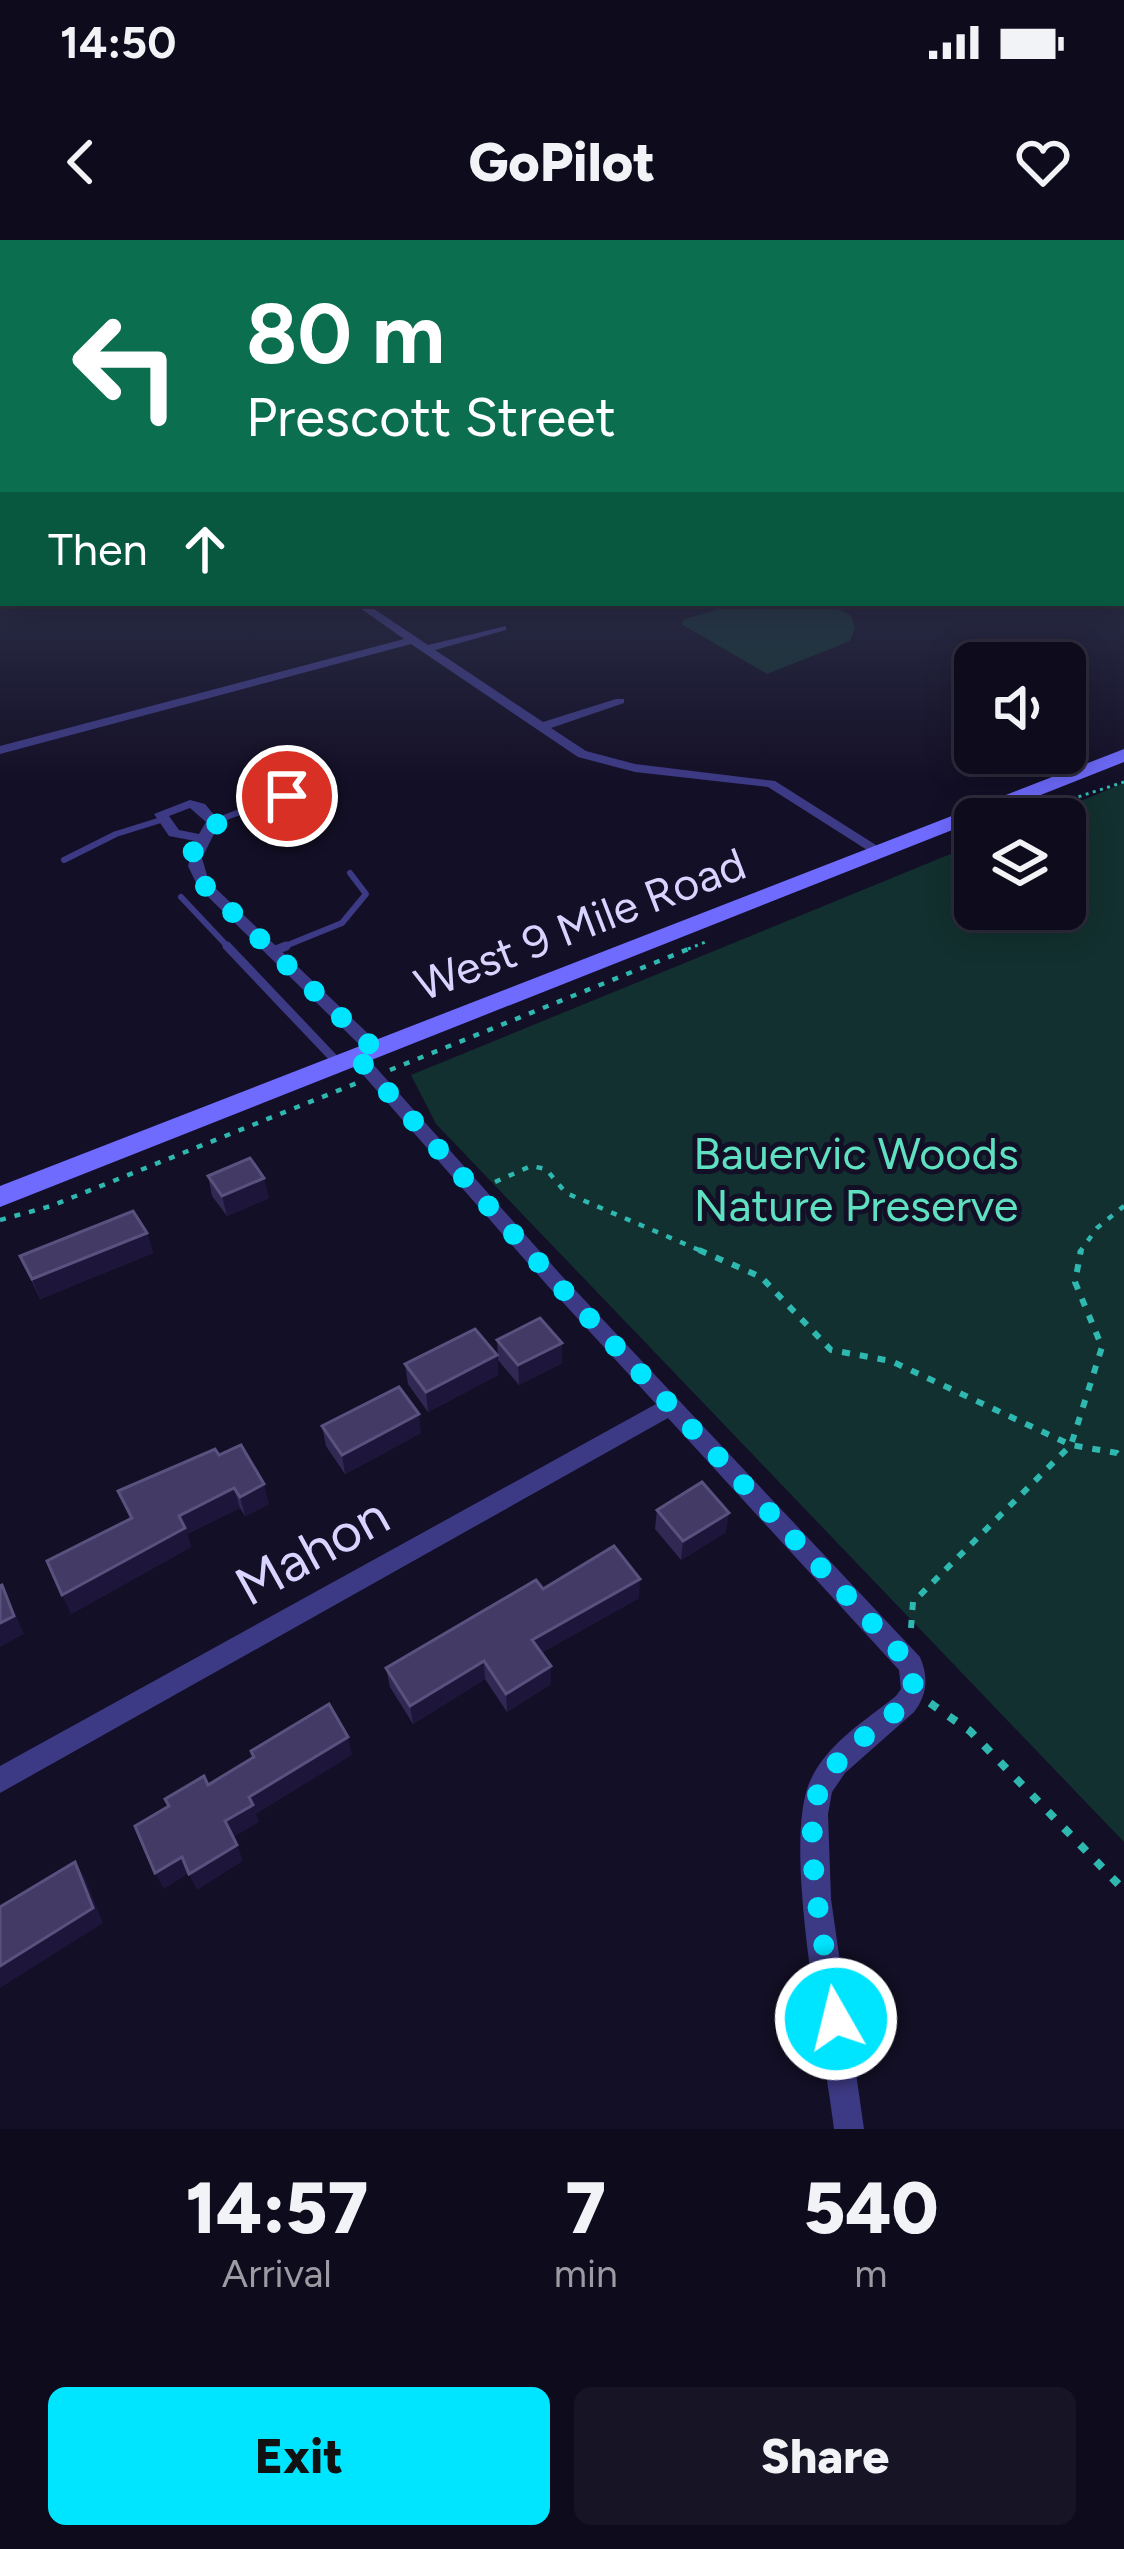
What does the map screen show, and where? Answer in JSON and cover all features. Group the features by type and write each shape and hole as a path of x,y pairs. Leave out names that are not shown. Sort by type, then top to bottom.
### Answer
{"main road":[{"name":"West 9 Mile Road","path":"0,1197 356,1064 1124,755"}],"street":[{"path":"366,608 582,754 607,763 771,784 880,851"},
{"path":"426,649 502,628"},
{"path":"0,750 412,640"},
{"path":"541,727 620,701"},
{"path":"198,838 174,833 161,820 166,809 190,804 213,821 198,838 197,875 271,952 356,1064 911,1665 914,1692 834,1767 814,1804 813,1853 849,2129"},
{"name":"Mahon","path":"0,1780 671,1406"}],"lane":[{"path":"213,821 304,788"},
{"path":"64,860 116,834 161,820"},
{"path":"271,952 349,917 366,894 350,873"},
{"path":"181,897 356,1064"}],"path":[{"path":"1076,798 1124,782"},
{"path":"394,1068 707,942"},
{"path":"0,1220 51,1206 356,1064"},
{"path":"473,1192 532,1166 546,1169 566,1193 760,1276 831,1350 891,1361 1071,1445 1117,1453 1124,1459"},
{"path":"901,1649 910,1639 914,1602 1071,1445 1076,1414 1097,1374 1102,1346 1099,1329 1077,1293 1072,1273 1081,1244 1124,1206"},
{"path":"914,1692 970,1731 1124,1890"}],"green space":[{"path":"722,608 837,608 851,616 855,628 850,641 767,674 681,624"},
{"name":"Bauervic Woods Nature Preserve","path":"1124,783 1124,1842 436,1124 411,1075 954,853 954,930 1086,930 1086,799"}],"building":[{"path":"250,1158 264,1178 222,1196 208,1176"},
{"path":"133,1211 147,1233 32,1279 20,1256"},
{"path":"540,1318 562,1343 518,1365 497,1340"},
{"path":"475,1329 497,1355 426,1392 405,1364"},
{"path":"399,1387 419,1414 342,1455 322,1426"},
{"path":"241,1445 264,1484 240,1497 234,1488 179,1516 185,1528 62,1595 47,1561 132,1518 118,1491 215,1449 219,1455"},
{"path":"702,1482 729,1513 683,1541 657,1510"},
{"path":"614,1546 640,1579 532,1640 551,1666 506,1694 484,1661 410,1706 386,1668 536,1580 543,1589"},
{"path":"0,1586 14,1616 0,1623"},
{"path":"329,1704 348,1737 249,1797 253,1805 225,1821 237,1845 189,1874 182,1857 155,1873 135,1826 169,1806 165,1799 204,1776 208,1785 254,1757 251,1751"},
{"path":"75,1862 93,1908 0,1966 0,1907"}],"route":[{"path":"287,796 213,821 198,838 196,869 203,884 375,1050 357,1057 473,1192 911,1665 914,1692 834,1767 814,1804 813,1853 836,2019"}]}
